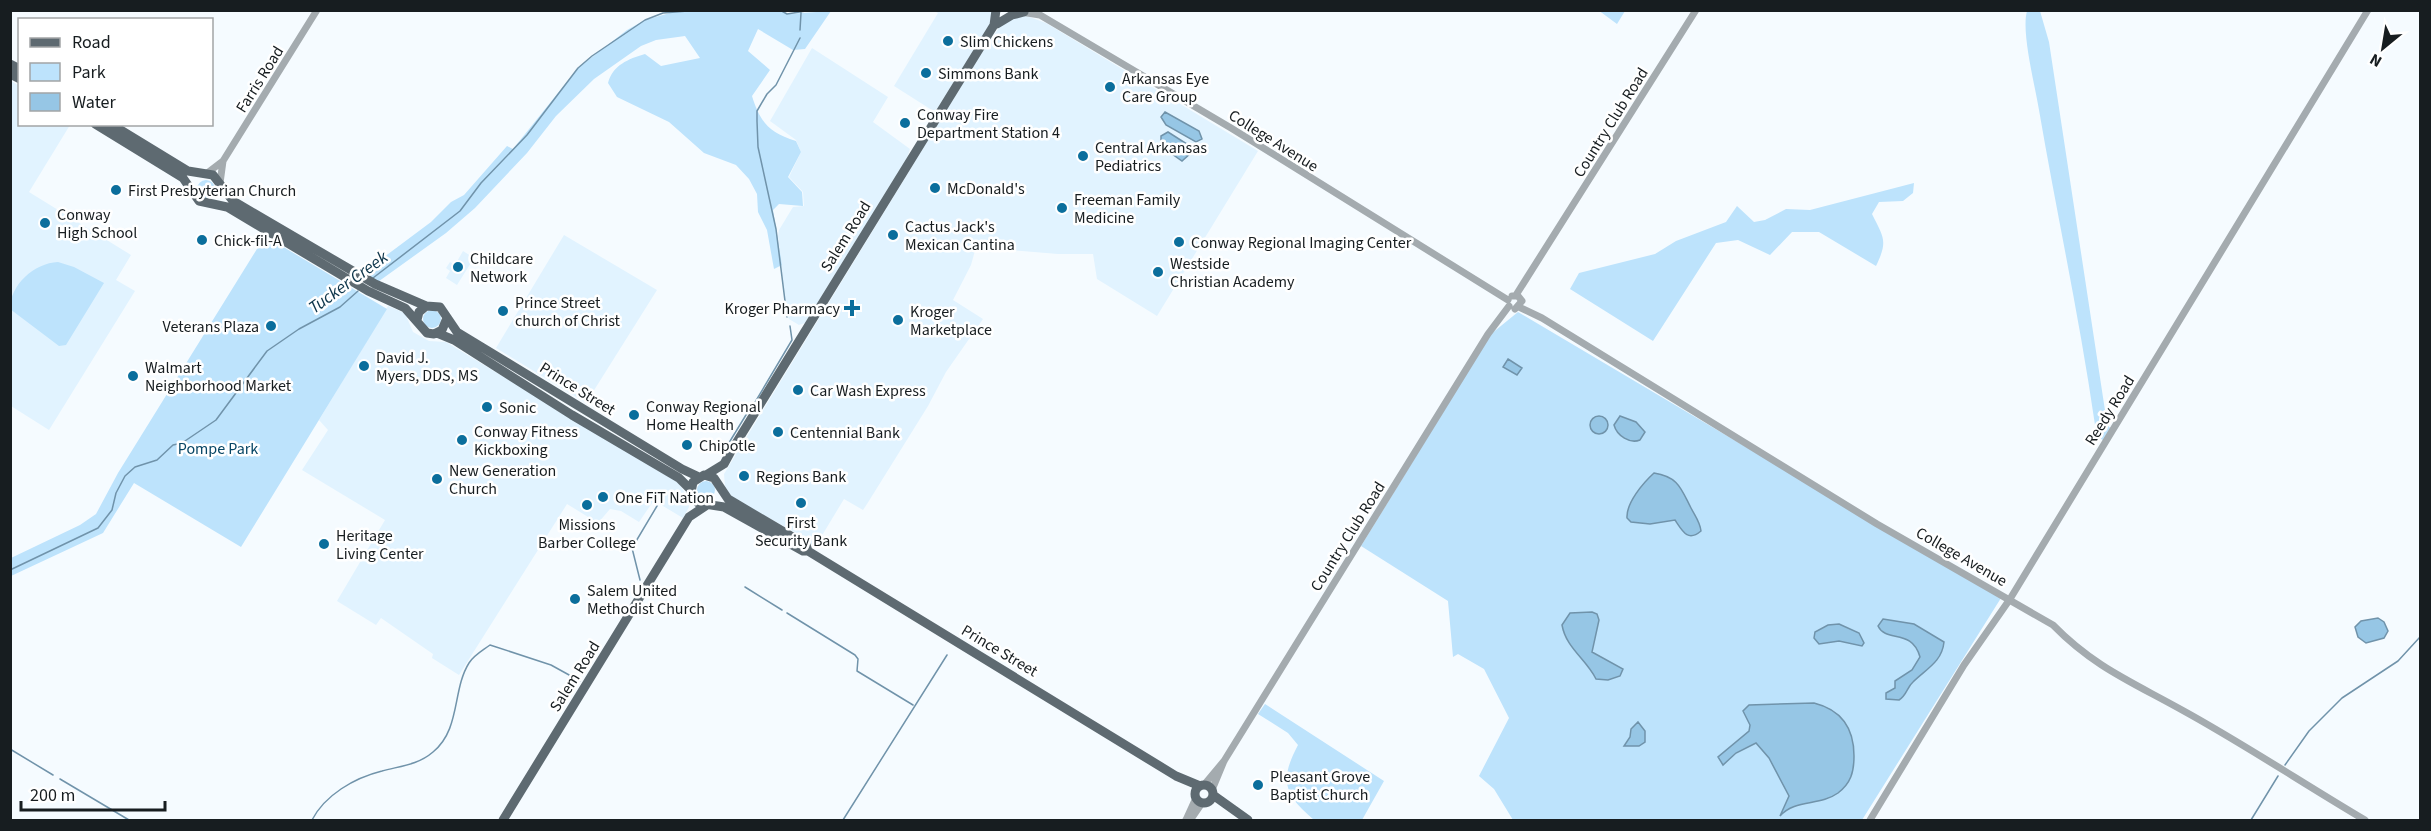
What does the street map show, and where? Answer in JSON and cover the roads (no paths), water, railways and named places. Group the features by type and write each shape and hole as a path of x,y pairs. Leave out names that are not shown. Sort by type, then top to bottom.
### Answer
{"main road":[{"name":"Salem Road","path":"995,25 996,10"},
{"name":"Salem Road","path":"720,486 723,464 995,25 1011,10"},
{"path":"995,25 1000,25 1020,11"},
{"path":"98,126 179,175 197,200 226,207 356,278"},
{"path":"105,126 139,146 146,145"},
{"path":"114,126 188,171 215,177 233,201 372,288 405,308 417,320 424,332 437,333 445,326 447,318 440,307 426,306 372,288"},
{"path":"192,190 194,181 205,174"},
{"path":"211,202 219,196 220,185"},
{"path":"417,320 419,312 426,306"},
{"name":"Prince Street","path":"447,318 457,332 659,456 703,476"},
{"name":"Prince Street","path":"437,333 454,340 545,399 680,478 692,494"},
{"path":"493,366 496,361 510,368 519,369"},
{"path":"545,399 555,396 571,406 580,407"},
{"path":"627,448 638,447 654,456 659,456"},
{"name":"Salem Road","path":"703,476 723,464"},
{"path":"703,476 714,478 720,486 718,498 709,505 699,503 692,494 693,482 703,476"},
{"name":"Prince Street","path":"720,486 732,502 1248,820"},
{"name":"Salem Road","path":"503,820 689,517 692,494"},
{"name":"Salem Road","path":"689,517 709,505"},
{"name":"Prince Street","path":"709,505 724,507 777,536 807,548"}],"street":[{"name":"Farris Road","path":"205,174 223,161 317,10"},
{"name":"Country Club Road","path":"1186,820 1494,326 1515,302 1695,10"},
{"name":"Reedy Road","path":"1870,820 1964,665 2010,599 2368,10"},
{"name":"College Avenue","path":"1020,11 1038,12 1866,517 2054,625 2075,647 2097,664 2133,686 2181,709 2365,820"},
{"name":"Farris Road","path":"220,185 223,161"}],"water":[{"path":"1165,112 1199,131 1202,139 1196,142 1166,125 1161,117"},
{"path":"1168,132 1190,146 1191,153 1182,161 1161,146 1161,136"},
{"path":"1508,359 1522,368 1517,375 1503,367"},
{"path":"1599,416 1605,419 1608,425 1605,431 1599,434 1593,431 1590,425 1593,419"},
{"path":"1620,416 1636,422 1645,432 1640,440 1628,440 1618,433 1614,425"},
{"path":"1654,473 1669,477 1678,485 1701,531 1689,536 1683,532 1675,520 1650,524 1631,522 1627,518 1632,500"},
{"path":"1592,612 1597,614 1599,620 1592,652 1623,669 1620,676 1608,680 1596,679 1572,647 1562,625 1570,613"},
{"path":"2378,618 2384,622 2388,631 2384,638 2366,643 2358,637 2355,627 2361,621"},
{"path":"1883,619 1914,624 1944,642 1937,660 1911,684 1899,700 1886,699 1886,693 1895,688 1895,681 1912,670 1920,657 1911,642 1882,631 1878,626"},
{"path":"1839,624 1859,633 1864,643 1862,646 1839,641 1819,644 1814,638 1815,632 1828,625"},
{"path":"1814,703 1839,715 1849,729 1853,746 1852,772 1849,781 1838,793 1823,800 1793,807 1780,816 1789,796 1769,758 1756,743 1736,753 1723,765 1718,757 1749,731 1750,725 1743,711 1749,705"},
{"path":"1638,722 1645,731 1645,742 1639,746 1624,746 1630,737 1631,729"}],"waterway":[{"name":"Tucker Creek","path":"373,278 460,211 481,183 527,135 578,68 592,56 645,20 663,13 700,10"},
{"name":"Tucker Creek","path":"780,10 787,14 812,10"},
{"path":"800,30 801,13"},
{"path":"787,317 776,229 758,147 757,111 767,94 776,85 800,38"},
{"name":"Tucker Creek","path":"10,570 98,528 112,510 116,493 125,476 135,467 157,460 173,445 182,443 216,420 267,351 299,329 340,307 358,291"},
{"path":"754,404 792,340 790,326"},
{"path":"724,451 749,410"},
{"path":"640,580 632,548 657,506"},
{"path":"745,587 782,610"},
{"path":"787,613 855,655 858,659 857,671 913,705"},
{"path":"2285,765 2309,731 2342,698 2398,661 2420,637"},
{"path":"312,820 332,795 351,783 371,774 415,762 433,752 448,732 460,685 469,663 490,645 551,665 580,681"},
{"path":"843,820 947,655"},
{"path":"10,749 53,775"},
{"path":"2251,820 2278,776"},
{"path":"60,779 129,820"}],"place":[{"name":"Slim Chickens","path":"948,41"},
{"name":"Simmons Bank","path":"926,73"},
{"name":"Arkansas Eye Care Group","path":"1110,87"},
{"name":"Conway Fire Department Station 4","path":"905,123"},
{"name":"Central Arkansas Pediatrics","path":"1083,156"},
{"name":"McDonald's","path":"935,188"},
{"name":"First Presbyterian Church","path":"116,190"},
{"name":"Freeman Family Medicine","path":"1062,208"},
{"name":"Conway High School","path":"45,223"},
{"name":"Cactus Jack's Mexican Cantina","path":"893,235"},
{"name":"Chick-fil-A","path":"202,240"},
{"name":"Conway Regional Imaging Center","path":"1179,242"},
{"name":"Childcare Network","path":"458,267"},
{"name":"Westside Christian Academy","path":"1158,272"},
{"name":"Kroger Pharmacy","path":"852,308"},
{"name":"Prince Street church of Christ","path":"503,311"},
{"name":"Kroger Marketplace","path":"898,320"},
{"name":"Veterans Plaza","path":"271,326"},
{"name":"David J. Myers, DDS, MS","path":"364,366"},
{"name":"Walmart Neighborhood Market","path":"133,376"},
{"name":"Car Wash Express","path":"798,390"},
{"name":"Sonic","path":"487,407"},
{"name":"Conway Regional Home Health","path":"634,415"},
{"name":"Centennial Bank","path":"778,432"},
{"name":"Conway Fitness Kickboxing","path":"462,440"},
{"name":"Chipotle","path":"687,445"},
{"name":"Regions Bank","path":"744,476"},
{"name":"New Generation Church","path":"437,479"},
{"name":"One FiT Nation","path":"603,497"},
{"name":"First Security Bank","path":"801,503"},
{"name":"Missions Barber College","path":"587,505"},
{"name":"Heritage Living Center","path":"324,544"},
{"name":"Salem United Methodist Church","path":"575,599"},
{"name":"Pleasant Grove Baptist Church","path":"1258,785"}],"park label":[{"name":"Pompe Park","path":"218,448"}]}
